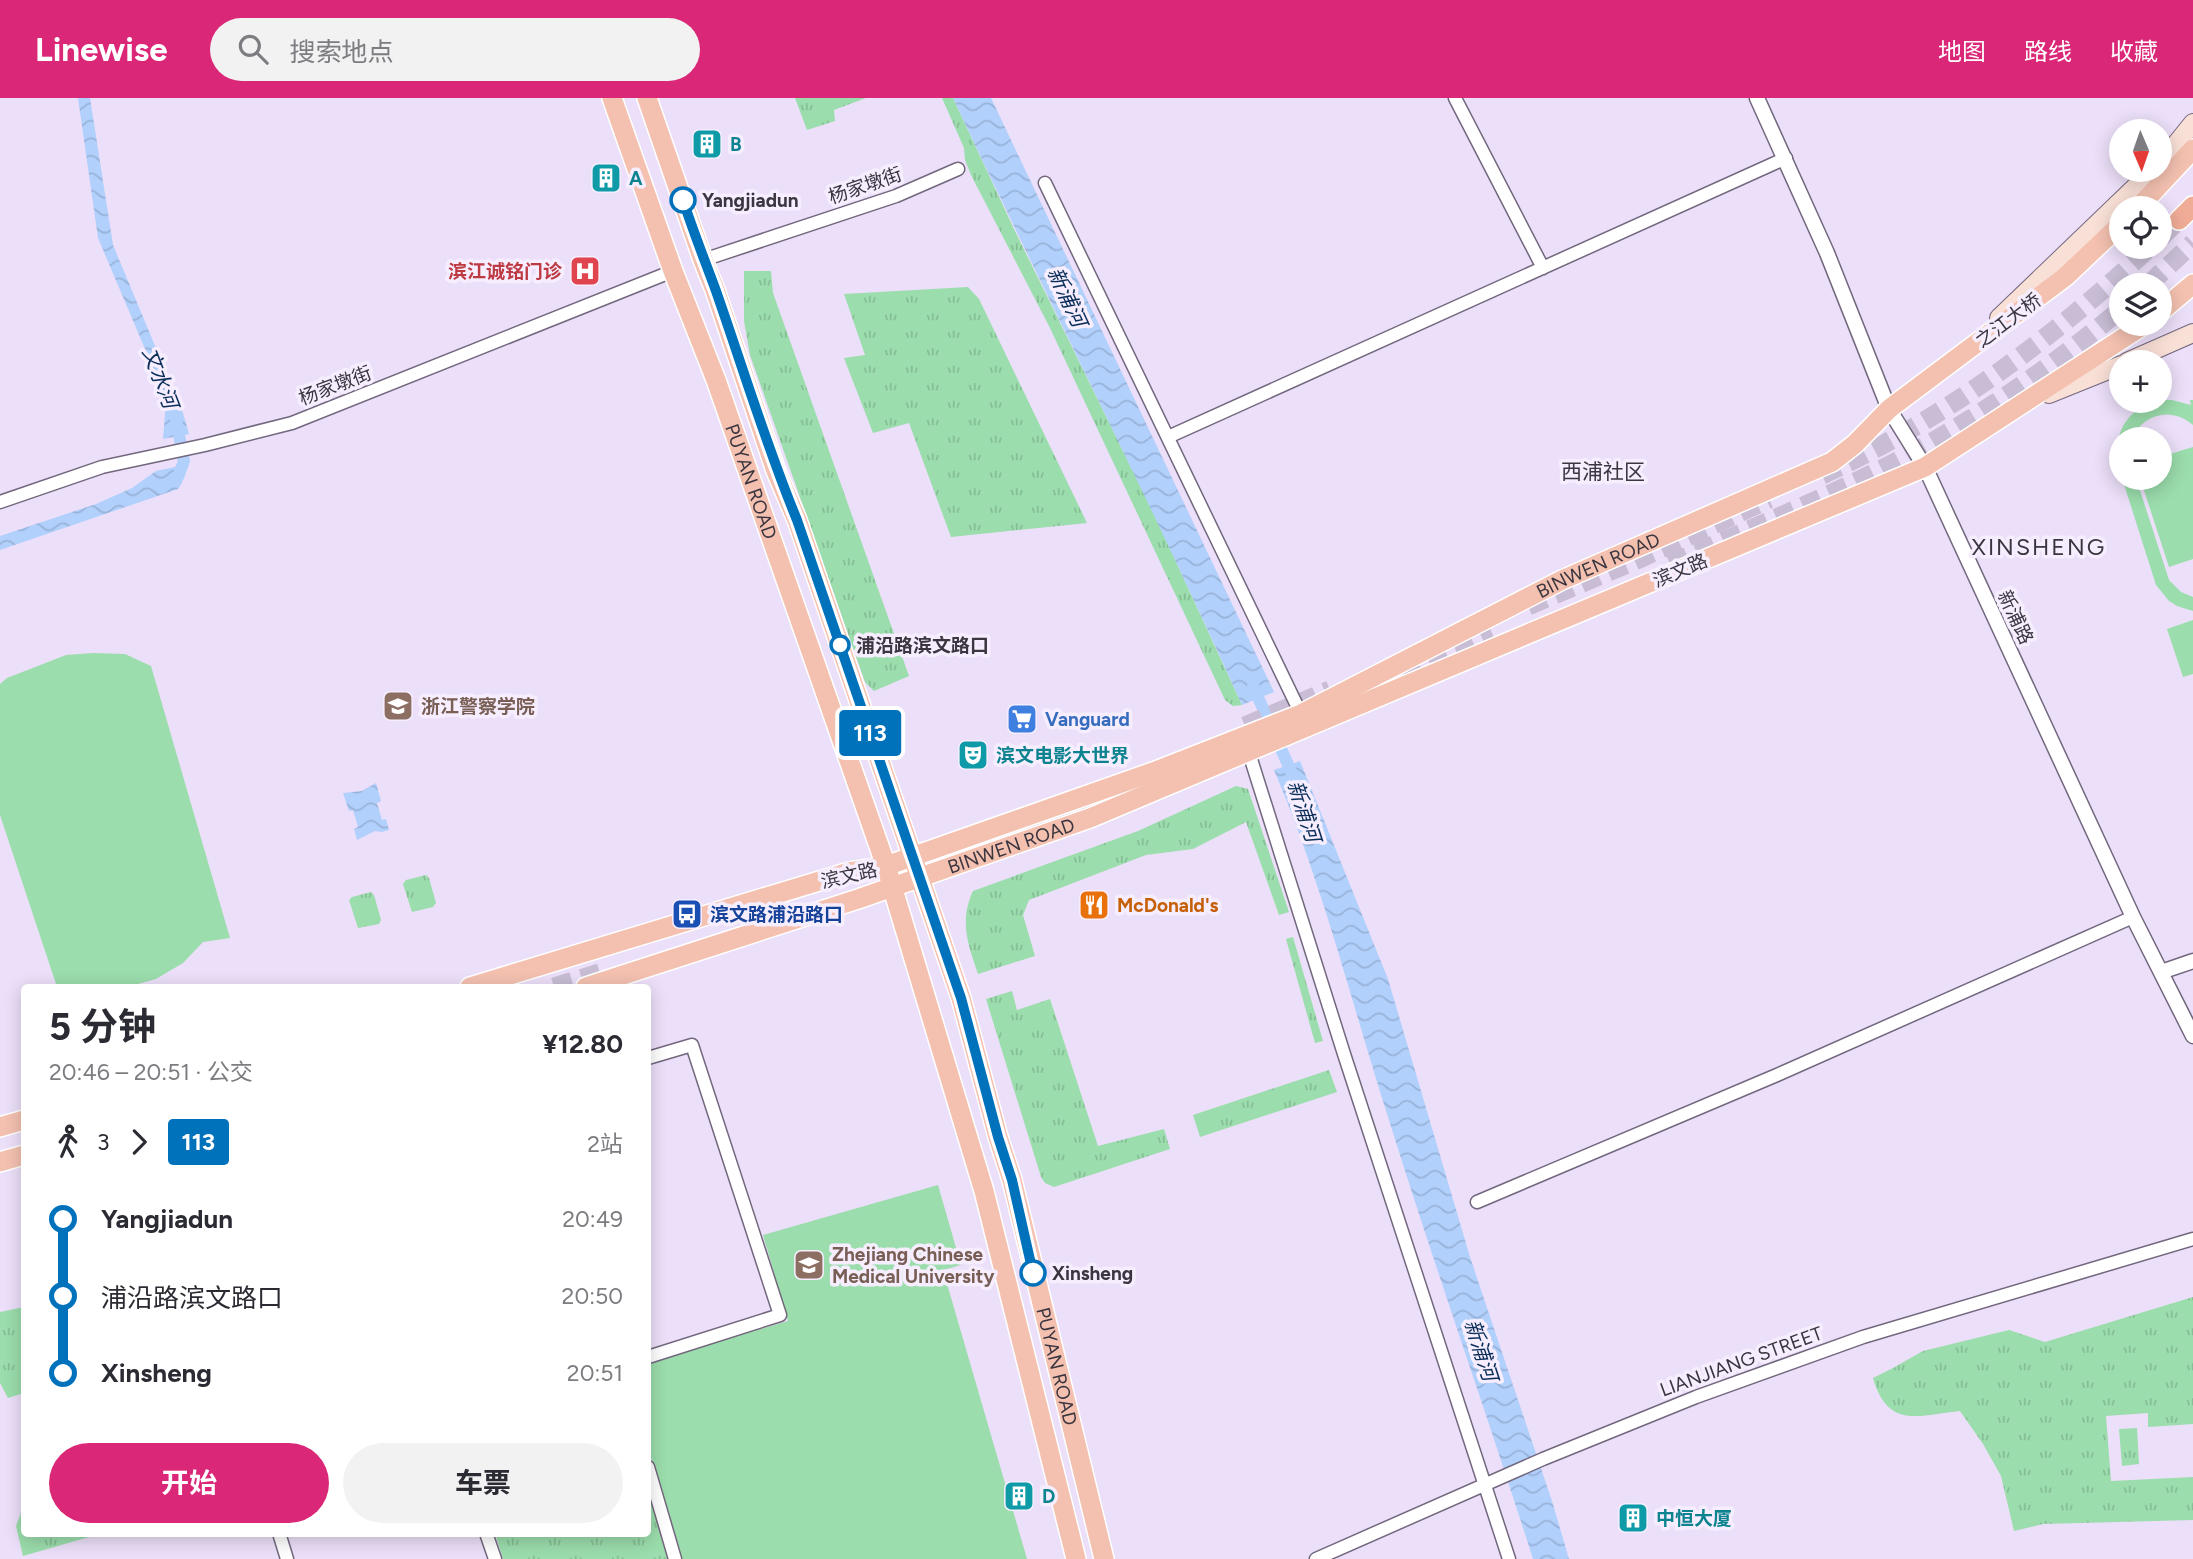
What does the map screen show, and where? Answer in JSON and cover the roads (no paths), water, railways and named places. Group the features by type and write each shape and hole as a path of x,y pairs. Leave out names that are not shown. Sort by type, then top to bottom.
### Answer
{"main road":[{"name":"PUYAN ROAD","path":"612,98 673,271 720,393 886,866 984,1191 1076,1559"},
{"name":"PUYAN ROAD","path":"647,98 716,290 776,471 797,520 961,998 1012,1180 1104,1559"},
{"path":"2172,149 2193,123"},
{"path":"2149,196 2193,149"},
{"path":"1955,360 2140,182"},
{"path":"2186,213 2193,200"},
{"name":"之江大桥","path":"1889,409 2064,277 2109,235"},
{"path":"2172,302 2193,284"},
{"path":"2154,350 2193,333"},
{"path":"1994,424 2128,336"},
{"name":"滨文路","path":"480,984 849,872 886,866 1153,772 1239,751 1303,722 1925,467 1994,424 2056,390 2109,370"},
{"name":"BINWEN ROAD","path":"1303,722 1562,580 1832,462 1855,444 1889,409"},
{"name":"BINWEN ROAD","path":"595,984 891,888 1082,821 1239,751"},
{"path":"0,1127 21,1120"},
{"path":"0,1162 21,1156"}],"street":[{"path":"1455,98 1543,268"},
{"name":"新浦路","path":"1758,98 1827,253 1889,409 1925,467 2133,917 2193,1036"},
{"path":"1168,437 1786,158"},
{"name":"杨家墩街","path":"703,260 897,195 958,169"},
{"path":"1045,183 1303,722"},
{"name":"杨家墩街","path":"0,502 102,467 292,423 673,271"},
{"path":"1239,751 1489,1484 1509,1559"},
{"path":"1477,1202 1789,1069 2133,917"},
{"path":"2161,972 2193,961"},
{"path":"651,1057 692,1045 780,1315 651,1356"},
{"name":"LIANJIANG STREET","path":"1317,1559 1543,1459 1696,1397 1863,1337 2193,1239"},
{"path":"651,1476 676,1559"},
{"path":"280,1537 287,1559"},
{"path":"487,1537 495,1559"}],"water":[{"path":"78,98 90,98 113,245 183,413 189,434 163,439 166,402 162,389 98,238"},
{"path":"953,98 991,98 1274,692 1242,705"},
{"path":"184,465 182,483 178,489 0,550 0,536 96,504 132,488 156,471"},
{"path":"1300,761 1388,979 1470,1257 1569,1559 1533,1559 1374,1073 1307,855 1274,770"},
{"path":"376,783 381,801 377,803 382,820 386,819 389,830 375,831 357,840 354,829 358,827 353,810 349,811 343,793 362,791"}],"waterway":[{"name":"文水河","path":"175,478 178,477 184,461 176,419"},
{"name":"新浦河","path":"1253,686 1294,778"}],"tunnel":[{"path":"2172,227 2179,220"},
{"path":"2161,273 2193,243"},
{"path":"1822,475 1867,453 1954,403 2036,345 2137,259"},
{"path":"1670,564 1834,492 1919,449 2009,394 2109,319"},
{"path":"1528,606 1769,499"},
{"path":"1350,698 1494,638"},
{"path":"1245,726 1330,690"},
{"path":"1027,831 1125,791"},
{"path":"564,984 606,971"}],"place":[{"name":"B","path":"707,144"},
{"name":"A","path":"606,178"},
{"name":"Yangjiadun","path":"683,200"},
{"name":"滨江诚铭门诊","path":"585,271"},
{"name":"浦沿路滨文路口","path":"840,645"},
{"name":"浙江警察学院","path":"398,706"},
{"name":"Vanguard","path":"1022,719"},
{"name":"滨文电影大世界","path":"973,755"},
{"name":"McDonald's","path":"1094,905"},
{"name":"滨文路浦沿路口","path":"687,914"},
{"name":"Zhejiang Chinese Medical University","path":"809,1265"},
{"name":"Xinsheng","path":"1033,1273"},
{"name":"D","path":"1019,1496"},
{"name":"中恒大厦","path":"1633,1518"}],"district":[{"name":"西浦社区","path":"1603,472"},
{"name":"XINSHENG","path":"2039,547"}]}
